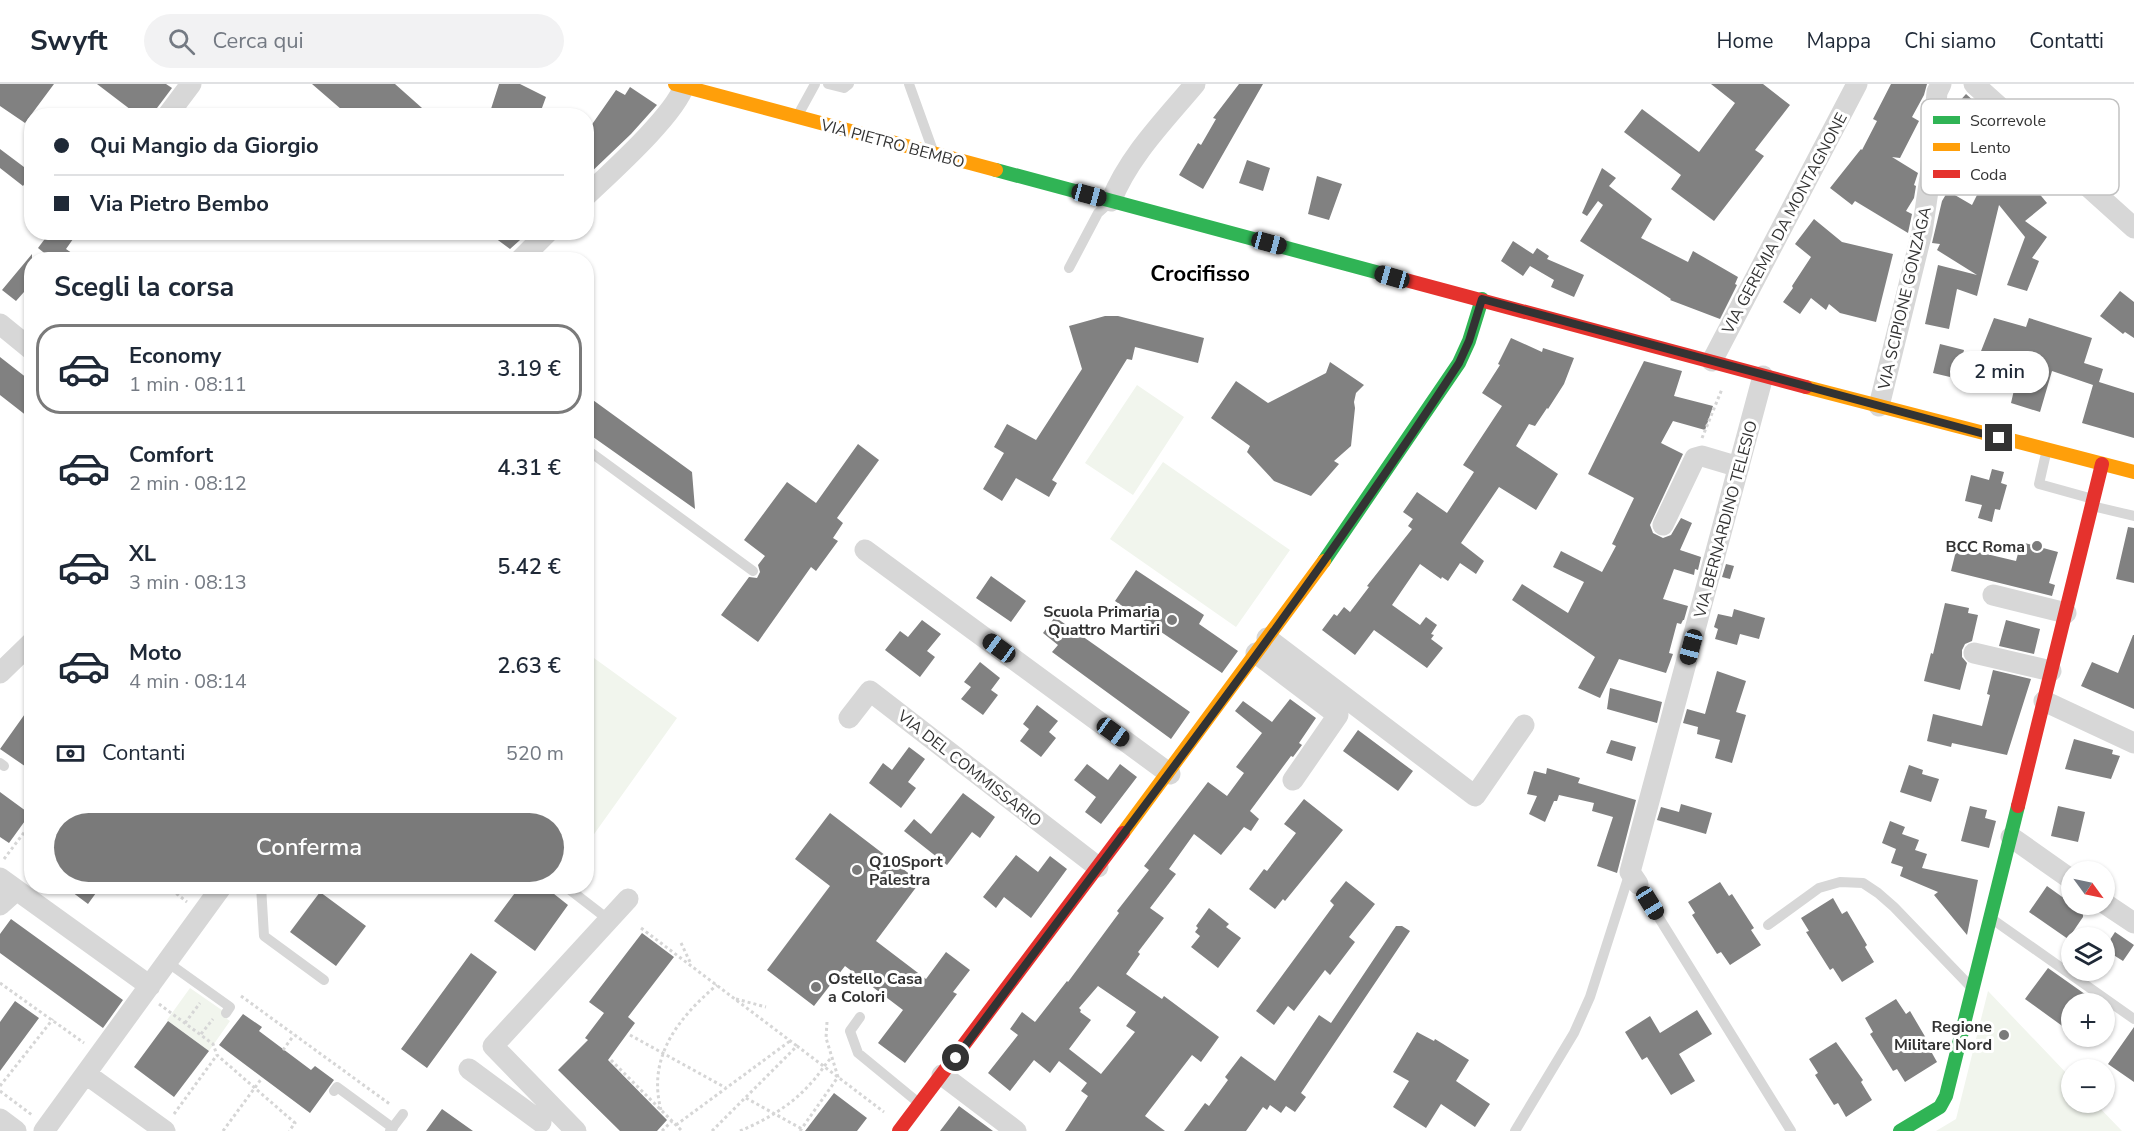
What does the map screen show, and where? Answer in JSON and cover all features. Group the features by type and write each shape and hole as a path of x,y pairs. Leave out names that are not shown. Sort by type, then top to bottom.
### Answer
{"street":[{"path":"173,108 191,84"},
{"path":"1111,201 1119,180 1131,162 1195,84"},
{"name":"VIA GEREMIA DA MONTAGNONE","path":"1712,361 1857,84"},
{"name":"VIA SCIPIONE GONZAGA","path":"1936,99 1941,84"},
{"path":"1974,84 1991,99"},
{"path":"594,188 668,113 680,97 679,85"},
{"name":"VIA PIETRO BEMBO","path":"679,85 1763,376 2134,472"},
{"name":"VIA SCIPIONE GONZAGA","path":"1879,406 1922,232 1927,195"},
{"path":"2097,195 2134,228"},
{"path":"528,252 540,240"},
{"path":"901,1128 1170,774 1350,526 1459,363 1469,341 1482,299"},
{"path":"0,324 24,344"},
{"name":"VIA BERNARDINO TELESIO","path":"1634,878 1763,376"},
{"path":"1663,525 1695,458 1698,456 1739,467"},
{"path":"1900,1131 1940,1107 1946,1096 2102,464"},
{"path":"865,550 1170,774"},
{"path":"1993,595 2066,614"},
{"path":"1262,646 1475,796 1524,725"},
{"path":"1262,646 1338,716 1293,780"},
{"path":"4,664 24,648"},
{"path":"1974,653 2051,671"},
{"name":"VIA DEL COMMISSARIO","path":"849,718 870,691 1098,867"},
{"path":"2044,700 2134,743"},
{"path":"2011,837 2061,872"},
{"path":"0,871 24,890"},
{"path":"0,889 10,896 0,905"},
{"path":"29,894 154,994"},
{"path":"40,1124 154,994 167,962 216,894"},
{"path":"543,1121 493,1046 627,899"},
{"path":"2115,910 2134,923"},
{"path":"469,1069 543,1121 576,1131"},
{"path":"86,1074 168,1125"},
{"path":"942,1075 1016,1131"},
{"path":"0,1119 16,1131"}],"lane":[{"path":"797,117 815,84"},
{"path":"828,84 844,88 849,84"},
{"path":"909,84 934,154"},
{"path":"1069,268 1098,213 1111,201"},
{"path":"2047,449 2038,484 2134,516"},
{"path":"594,454 753,571"},
{"path":"1515,1131 1574,1033 1590,997 1634,878"},
{"path":"1634,878 1791,1131"},
{"path":"1768,925 1819,888 1840,882 1863,883 1878,893 1974,989"},
{"path":"261,894 264,936 324,980"},
{"path":"575,894 609,920"},
{"path":"1991,918 2134,1019"},
{"path":"167,962 230,1007 221,1013"},
{"path":"860,1017 850,1031 858,1053 920,1104"},
{"path":"334,1092 337,1088 392,1129 403,1114"}],"path":[{"path":"1698,456 1699,446 1725,381"},
{"path":"0,871 24,834"},
{"path":"177,894 202,913"},
{"path":"641,928 823,1065 901,1128"},
{"path":"681,943 692,966"},
{"path":"0,983 100,1054"},
{"path":"662,1110 657,1094 657,1074 663,1053 684,1017 717,985"},
{"path":"154,994 185,1023 213,1044 217,1054 295,1123 289,1131"},
{"path":"241,996 403,1114"},
{"path":"194,997 209,1008"},
{"path":"735,998 766,1007"},
{"path":"185,1023 201,1002"},
{"path":"201,1035 221,1013"},
{"path":"0,1086 53,1019"},
{"path":"827,1022 826,1038 838,1077"},
{"path":"283,1050 294,1035"},
{"path":"630,1035 726,1088"},
{"path":"676,1125 790,1041"},
{"path":"712,1131 797,1046"},
{"path":"168,1125 217,1054"},
{"path":"740,1131 775,1114 798,1097 832,1057"},
{"path":"611,1060 682,1131"},
{"path":"746,1098 801,1130 838,1077"},
{"path":"223,1131 262,1078"},
{"path":"0,1091 40,1124"},
{"path":"662,1131 672,1121"}],"shaded area":[{"path":"1137,385 1184,417 1133,495 1085,463"},
{"path":"1163,462 1290,550 1236,627 1110,539"},
{"path":"594,658 677,718 594,834"},
{"path":"190,988 229,1015 227,1019 230,1021 209,1051 167,1020"},
{"name":"Regione Militare Nord","path":"1988,991 2061,1068 2061,1113 2105,1113 2122,1131 1936,1131 1956,1119"}],"building":[{"path":"0,84 54,84 36,108 24,108 24,122 0,106"},
{"path":"97,84 166,84 172,88 157,108 128,108"},
{"path":"312,84 395,84 422,108 340,108"},
{"path":"499,84 520,84 546,97 542,108 491,108"},
{"path":"1239,84 1263,84 1203,189 1179,175 1198,143 1201,145 1216,119 1213,118"},
{"path":"1711,84 1763,84 1790,105 1755,150 1764,156 1714,221 1671,189 1681,175 1624,132 1642,109 1699,152 1735,103"},
{"path":"1891,84 1927,84 1924,95 1912,117 1919,121 1900,158 1892,157 1918,173 1914,185 1916,186 1914,198 1906,211 1912,214 1908,233 1855,201 1852,205 1830,188 1862,150 1877,121 1873,119"},
{"path":"630,87 657,105 594,169 594,122 616,90 625,95"},
{"path":"1966,94 1972,99 1962,99"},
{"path":"0,149 24,167 23,186 0,168"},
{"path":"1247,160 1270,168 1263,191 1239,183"},
{"path":"1602,168 1616,178 1609,186 1652,219 1641,238 1688,262 1693,251 1738,277 1735,284 1737,285 1720,319 1670,300 1580,241 1603,205 1598,201 1587,216 1582,213"},
{"path":"1317,176 1342,184 1329,220 1308,214"},
{"path":"1946,195 1955,195 1972,205 1977,195 2040,195 2047,203 2025,221 2047,237 2032,258 2039,261 2027,291 2007,285 2025,237 1999,205 1977,296 1957,289 1949,329 1925,324 1938,265 1977,275 1937,250 1940,244 1932,243 1942,201"},
{"path":"1814,219 1842,242 1893,254 1876,322 1840,313 1829,304 1826,310 1811,298 1800,314 1783,302 1811,257 1795,244"},
{"path":"44,240 72,240 66,249 70,252 43,252 38,248"},
{"path":"498,240 520,240 510,249"},
{"path":"1513,241 1533,254 1537,248 1549,256 1547,259 1584,275 1574,297 1551,287 1554,280 1530,266 1523,276 1501,261"},
{"path":"24,264 24,292 16,301 2,290"},
{"path":"2120,291 2134,302 2134,338 2125,332 2123,334 2100,316"},
{"path":"1105,316 1118,316 1204,338 1198,363 1135,347 1132,360 1127,359 1052,480 1057,483 1049,497 1016,478 1002,501 983,489 1004,453 994,447 1007,424 1036,440 1082,369 1069,326"},
{"path":"1994,318 2026,327 2029,318 2092,338 2084,363 2103,369 2099,382 2134,393 2134,438 2082,423 2093,385 2052,371 2040,412 2011,403 2014,390 1992,384 1994,380 1972,374"},
{"path":"1511,338 1542,352 1543,348 1574,358 1564,384 1548,409 1535,426 1529,424 1516,446 1558,474 1536,510 1499,487 1461,543 1484,561 1476,574 1460,563 1448,581 1442,577 1441,579 1420,564 1392,605 1420,625 1426,617 1437,625 1431,634 1434,635 1431,639 1443,648 1427,668 1374,630 1355,655 1322,630 1334,614 1337,616 1344,607 1350,612 1369,587 1367,586 1412,529 1408,526 1413,519 1403,512 1417,492 1447,513 1474,472 1463,465 1502,406 1482,393 1500,365 1498,364"},
{"path":"1940,344 1964,350 1959,371 1952,369 1950,377 1933,373"},
{"path":"0,357 24,376 24,414 0,395"},
{"path":"1644,361 1682,371 1674,396 1713,406 1705,430 1673,421 1661,443 1683,454 1650,525 1653,533 1663,538 1671,535 1681,518 1692,523 1680,550 1701,557 1698,570 1695,569 1694,575 1674,569 1663,599 1688,606 1684,620 1681,624 1677,623 1669,653 1673,654 1666,673 1619,659 1600,698 1578,688 1595,657 1512,600 1522,584 1568,613 1584,582 1553,567 1561,551 1602,572 1616,546 1612,544 1634,498 1588,474"},
{"path":"1330,362 1364,385 1356,393 1354,402 1351,446 1334,461 1339,464 1311,496 1274,481 1247,452 1250,446 1211,418 1236,381 1268,403 1326,373"},
{"path":"594,401 692,472 695,509 594,438"},
{"path":"858,444 879,460 837,518 843,523 833,538 838,541 816,571 811,567 758,642 721,615 749,577 757,578 760,572 758,565 765,556 744,540 787,482 816,503"},
{"path":"1992,469 2004,472 2001,483 2007,485 2000,510 1995,509 1992,522 1978,518 1982,505 1965,501 1971,475 1989,480"},
{"path":"2128,527 2134,528 2134,583 2116,579"},
{"path":"2021,542 2058,552 2049,583 2055,585 2052,596 1951,571 1957,547 2016,561"},
{"path":"1726,564 1734,566 1730,579 1722,577"},
{"name":"Scuola Primaria Quattro Martiri","path":"1136,570 1204,615 1199,624 1238,651 1222,673 1115,601"},
{"path":"991,576 1026,601 1011,622 976,598"},
{"path":"1945,603 1969,608 1968,613 1978,615 1972,641 1965,644 1962,650 1962,657 1967,663 1960,690 1924,681"},
{"path":"1734,609 1765,618 1759,639 1740,634 1737,645 1715,639 1718,629 1714,627 1718,614 1732,617"},
{"path":"1055,617 1190,712 1171,739 1052,652 1058,645 1043,633"},
{"path":"922,620 941,634 927,651 935,657 920,677 885,650 900,631 908,637"},
{"path":"2006,620 2040,629 2034,654 1999,646"},
{"path":"2133,635 2134,709 2081,686 2092,662 2118,673"},
{"path":"980,662 1000,678 991,690 998,695 983,715 961,699 971,687 964,682"},
{"path":"1993,670 2031,679 2007,755 1952,743 1951,747 1927,741 1933,714 1982,726 1990,695 1987,694"},
{"path":"1717,671 1746,681 1736,712 1746,715 1732,763 1715,758 1720,740 1697,734 1698,727 1683,723 1687,709 1705,714"},
{"path":"1610,688 1662,702 1657,723 1607,709"},
{"path":"1290,699 1316,718 1299,743 1302,745 1293,757 1291,756 1250,811 1259,819 1251,831 1244,827 1221,855 1194,834 1169,869 1176,874 1150,908 1164,918 1138,952 1140,954 1126,974 1162,999 1164,996 1219,1037 1201,1062 1192,1055 1145,1116 1165,1131 1065,1131 1088,1096 1081,1091 1087,1083 1059,1061 1050,1073 1034,1060 1010,1091 988,1073 1018,1035 1010,1029 1022,1012 1035,1022 1068,982 1119,913 1117,911 1149,870 1144,866 1208,782 1227,796 1244,773 1236,767 1262,733 1235,711 1243,701 1272,722","holes":["1098,986 1136,1012 1126,1026 1135,1032 1101,1074 1069,1049 1091,1020 1080,1012 1079,1008"]},
{"path":"1037,705 1058,721 1049,732 1056,738 1041,757 1020,741 1029,729 1023,724"},
{"path":"24,715 24,766 0,749"},
{"path":"1358,730 1413,771 1398,791 1343,751"},
{"path":"2074,739 2113,750 2112,754 2120,756 2111,779 2065,769"},
{"path":"1611,740 1636,747 1632,761 1606,753"},
{"path":"909,747 925,759 908,782 916,788 901,808 869,783 883,763 892,770"},
{"path":"1087,764 1108,780 1120,764 1137,777 1101,824 1085,812 1096,797 1074,780"},
{"path":"1909,765 1923,770 1922,774 1939,779 1931,802 1900,792"},
{"path":"1547,768 1580,778 1578,783 1636,800 1617,873 1597,866 1613,817 1592,811 1594,803 1559,795 1545,822 1529,814 1537,796 1527,794 1534,771 1546,774"},
{"path":"0,792 24,810 24,822 9,843 0,837"},
{"path":"963,793 995,817 980,838 972,832 947,865 904,831 914,819 931,834"},
{"path":"1304,799 1343,830 1285,901 1283,899 1275,909 1249,889 1264,869 1267,871 1296,833 1284,824"},
{"path":"1681,804 1712,813 1706,834 1657,820 1661,807 1679,812"},
{"path":"1970,806 1987,810 1985,818 1996,821 1989,848 1961,841"},
{"path":"2058,806 2085,812 2078,842 2051,836"},
{"path":"830,813 920,882 876,941 926,979 946,952 970,970 953,992 957,994 905,1063 878,1043 903,1010 845,966 814,1006 767,970 830,886 795,859"},
{"path":"1890,821 1905,827 1902,834 1919,840 1915,850 1927,854 1922,868 1978,880 1967,935 1934,895 1938,892 1900,876 1903,867 1891,863 1896,849 1882,843"},
{"path":"1016,855 1038,872 1050,856 1067,869 1031,918 1004,897 996,908 983,897"},
{"path":"1346,881 1375,904 1349,937 1355,942 1330,975 1325,970 1294,1011 1288,1006 1274,1025 1256,1011 1334,905 1330,901"},
{"path":"1720,882 1729,896 1732,894 1754,928 1751,930 1761,945 1730,965 1721,952 1717,954 1692,915 1695,913 1688,902"},
{"path":"2047,886 2061,896 2061,915 2083,915 2083,917 2076,927 2061,927 2061,934 2029,912"},
{"path":"75,894 95,894 88,904"},
{"path":"318,894 323,894 366,926 336,966 290,932"},
{"path":"514,894 554,894 568,905 535,951 494,921"},
{"path":"1833,898 1842,914 1847,911 1874,962 1842,982 1833,968 1830,970 1806,932 1809,931 1801,918"},
{"path":"1209,908 1229,924 1226,927 1241,938 1218,968 1191,947 1200,936 1195,932 1198,928 1196,926"},
{"path":"11,919 123,1000 103,1028 0,953 0,934"},
{"path":"1396,926 1402,926 1410,931 1301,1093 1306,1097 1295,1112 1286,1106 1281,1113 1270,1105 1267,1110 1263,1107 1246,1131 1184,1131 1205,1103 1209,1106 1228,1080 1225,1077 1241,1056 1275,1081 1319,1015 1331,1023"},
{"path":"2115,932 2134,945 2123,961 2115,956"},
{"path":"642,933 674,957 628,1017 635,1023 608,1060 667,1120 657,1131 620,1131 558,1070 588,1040 585,1038 604,1013 589,1002"},
{"path":"471,953 497,972 427,1068 401,1049"},
{"path":"2048,968 2061,977 2061,981 2066,981 2083,993 2061,993 2061,1025 2025,999"},
{"path":"1896,999 1906,1014 1910,1011 1937,1062 1905,1082 1897,1069 1893,1071 1870,1034 1873,1032 1865,1018"},
{"path":"15,1001 39,1018 0,1071 0,1022"},
{"path":"1697,1010 1712,1034 1679,1054 1695,1081 1671,1095 1647,1057 1642,1060 1625,1032 1650,1016 1660,1033"},
{"path":"243,1014 262,1027 259,1031 311,1070 315,1066 334,1080 310,1113 219,1045"},
{"path":"168,1021 209,1051 174,1097 134,1067"},
{"path":"2134,1027 2134,1082 2115,1069 2115,1059 2112,1059"},
{"path":"1417,1032 1434,1041 1435,1039 1469,1060 1456,1081 1490,1104 1475,1127 1441,1104 1426,1128 1393,1107 1409,1081 1393,1072"},
{"path":"1836,1042 1863,1080 1861,1082 1872,1100 1846,1117 1838,1103 1834,1105 1815,1075 1818,1073 1809,1059"},
{"path":"834,1093 867,1118 857,1131 805,1131"},
{"path":"959,1106 993,1131 940,1131"},
{"path":"442,1109 473,1131 426,1131"}],"traffic: fast":[{"path":"996,170 1387,275"},
{"path":"1324,561 1459,363 1469,341 1482,299"},
{"path":"1900,1131 1940,1107 1946,1096 2018,806"}],"traffic: slow":[{"path":"675,84 996,170"},
{"path":"1806,387 2134,472"},
{"path":"1123,833 1324,561"}],"traffic: jam":[{"path":"1387,275 1806,387"},
{"path":"2018,806 2102,464"},
{"path":"899,1131 1123,833"}],"place":[{"name":"BCC Roma","path":"2037,546"},
{"name":"Scuola Primaria Quattro Martiri","path":"1172,620"},
{"name":"Q10Sport Palestra","path":"857,870"},
{"name":"Ostello Casa a Colori","path":"816,987"},
{"name":"Regione Militare Nord","path":"2004,1035"}],"district":[{"name":"Crocifisso","path":"1200,273"}],"route":[{"path":"956,1058 1170,774 1350,526 1459,363 1469,341 1482,299 1999,438"}]}
